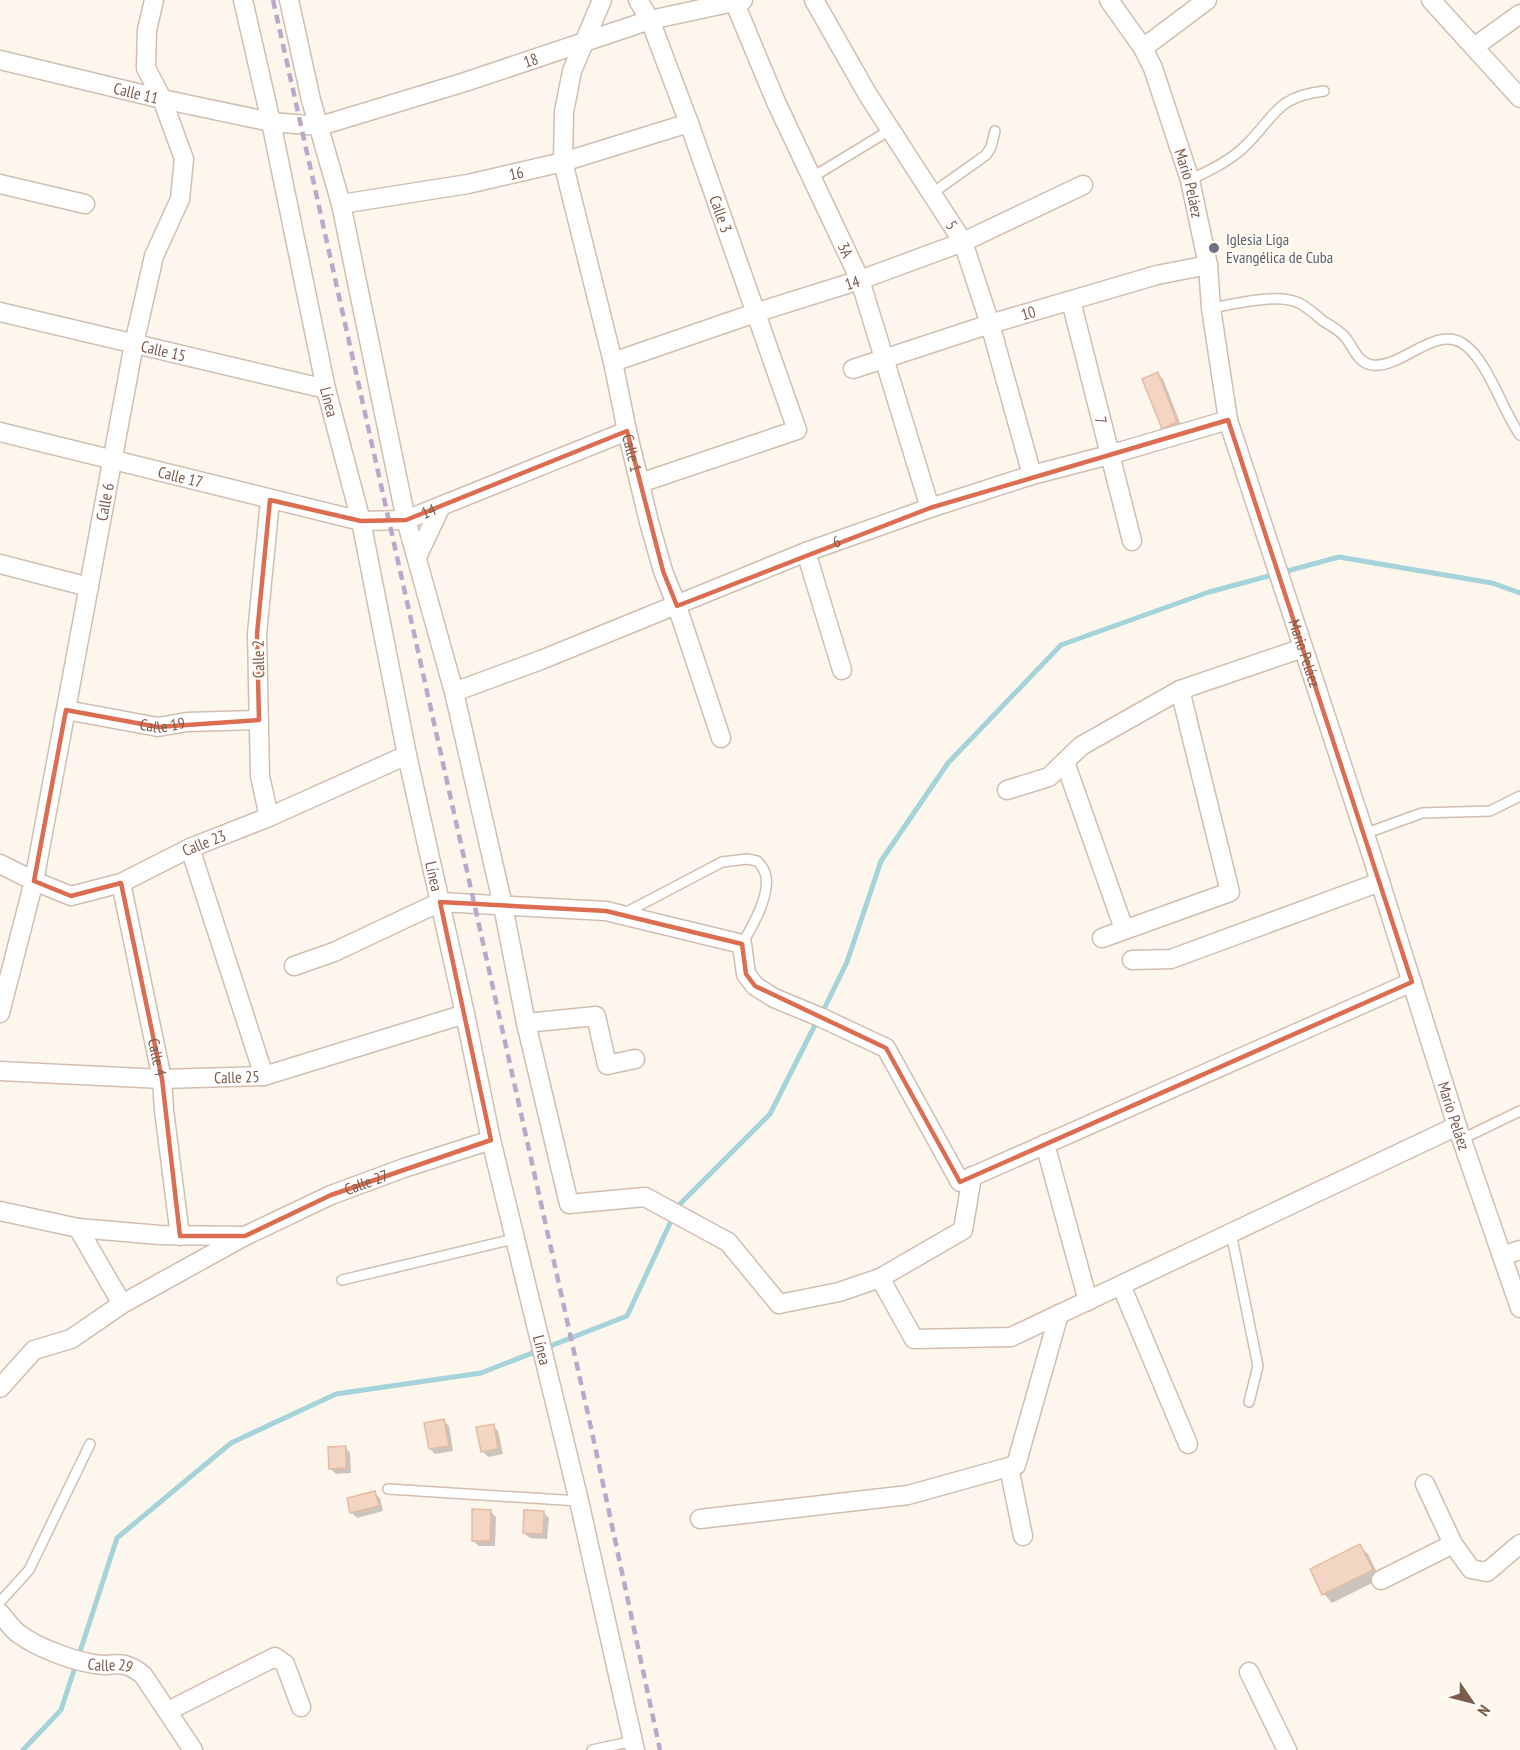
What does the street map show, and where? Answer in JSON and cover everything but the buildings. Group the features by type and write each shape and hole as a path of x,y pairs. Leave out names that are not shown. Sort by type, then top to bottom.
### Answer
{"street":[{"name":"Calle 6","path":"0,1013 34,881 134,344 154,256 180,199 184,159 162,99 146,68 147,30 154,0"},
{"name":"Línea","path":"243,0 271,122 326,389 361,521 407,755 491,1140 579,1500 634,1745"},
{"path":"289,0 311,100 341,204 406,520 454,692 504,906 526,1023 569,1204 645,1197 728,1242 779,1304 839,1292 880,1278 963,1230 972,1176"},
{"name":"Calle 1","path":"602,0 572,71 564,112 563,162 663,571 721,738"},
{"name":"Calle 3","path":"638,0 650,20 689,123 796,430 640,483"},
{"name":"5","path":"814,0 862,86 963,242 990,324 1032,476"},
{"name":"Mario Peláez","path":"1108,0 1143,48 1153,68 1191,180 1208,265 1211,308 1228,420 1460,1132 1520,1308"},
{"path":"1143,48 1208,0"},
{"path":"1431,0 1520,98"},
{"name":"18","path":"320,126 465,82 650,20 739,1"},
{"name":"3A","path":"739,1 776,102 860,280 930,508"},
{"path":"1473,46 1520,14"},
{"name":"Calle 11","path":"0,60 162,99 271,122 320,126"},
{"name":"16","path":"341,204 468,184 563,162 689,123"},
{"path":"0,184 85,204"},
{"name":"14","path":"613,362 860,280 963,242 1083,184"},
{"name":"10","path":"853,369 990,324 1157,275 1208,265"},
{"name":"7","path":"1071,301 1132,541"},
{"name":"Calle 15","path":"0,312 326,389"},
{"name":"6","path":"454,692 677,606 806,552 930,508 1032,476 1228,420"},
{"name":"14","path":"361,521 406,520 627,431"},
{"name":"Calle 17","path":"0,432 361,521"},
{"name":"Calle 2","path":"269,817 260,776 257,634 270,500"},
{"path":"417,557 441,506"},
{"path":"806,552 842,670"},
{"path":"0,564 89,587"},
{"path":"1007,790 1049,777 1081,746 1180,690 1303,648"},
{"path":"1102,938 1230,892 1180,690"},
{"name":"Calle 19","path":"66,710 158,727 188,722 259,720"},
{"name":"Calle 23","path":"0,864 71,896 121,883 190,848 269,817 407,755"},
{"path":"1065,762 1124,929"},
{"path":"190,848 264,1076"},
{"path":"1132,960 1172,959 1380,882"},
{"name":"Calle 4","path":"121,883 162,1079 180,1236"},
{"path":"294,966 334,952 440,902 606,911 742,944 746,974 755,986 774,998 886,1048 960,1182 1412,982"},
{"name":"Calle 25","path":"0,1071 162,1079 264,1076 465,1014"},
{"path":"526,1023 596,1016 607,1065 635,1059"},
{"path":"880,1278 914,1339 1011,1337 1231,1233 1460,1132"},
{"name":"Calle 27","path":"0,1388 34,1350 71,1339 122,1304 245,1236 331,1195 404,1168 491,1140"},
{"path":"1045,1144 1088,1301"},
{"name":"Calle 27","path":"0,1211 78,1228 180,1236 245,1236"},
{"path":"78,1228 122,1304"},
{"path":"1502,1256 1520,1250"},
{"path":"1121,1285 1188,1444"},
{"path":"700,1519 908,1495 1016,1465 1059,1314"},
{"path":"1009,1467 1023,1536"},
{"path":"1425,1484 1453,1544 1471,1569 1487,1572 1520,1544"},
{"path":"1381,1580 1453,1544"},
{"name":"Calle 29","path":"0,1613 18,1634 47,1650 95,1665 131,1666 143,1675 193,1750"},
{"path":"168,1711 275,1657 285,1664 301,1707"},
{"path":"1249,1672 1287,1750"}],"lane":[{"path":"1191,180 1241,150 1284,103 1301,95 1324,91"},
{"path":"811,178 890,130"},
{"path":"931,194 986,155 991,147 995,131"},
{"path":"1211,308 1276,298 1300,303 1344,336 1363,362 1371,365 1382,365 1438,341 1455,339 1465,344 1480,362 1509,419 1520,435"},
{"path":"1364,834 1422,813 1490,811 1520,796"},
{"path":"622,915 722,862 747,859 757,861 766,873 764,893 759,915 742,944"},
{"path":"1460,1132 1520,1111"},
{"path":"1231,1233 1258,1366 1249,1402"},
{"path":"342,1280 514,1239"},
{"path":"0,1602 29,1570 90,1444"},
{"path":"388,1490 579,1500"},
{"path":"592,1750 634,1745"}],"highlighted area":[{"path":"1228,420 1412,982 960,1182 886,1048 755,986 746,974 742,944 606,911 440,902 491,1140 331,1195 245,1236 180,1236 162,1079 121,883 71,896 34,881 66,710 158,727 259,720 257,634 270,500 361,521 406,520 627,431 663,571 677,606 930,508"}],"waterway":[{"path":"822,1013 847,962 881,861 948,763 1061,645 1209,592 1339,557 1492,583 1520,593"},
{"path":"23,1750 61,1710 117,1538 231,1443 336,1394 481,1373 627,1316 678,1206 770,1114 817,1021"}],"railway":[{"path":"273,0 593,1437 660,1750"}],"place":[{"name":"Iglesia Liga Evangélica de Cuba","path":"1214,248"}]}
